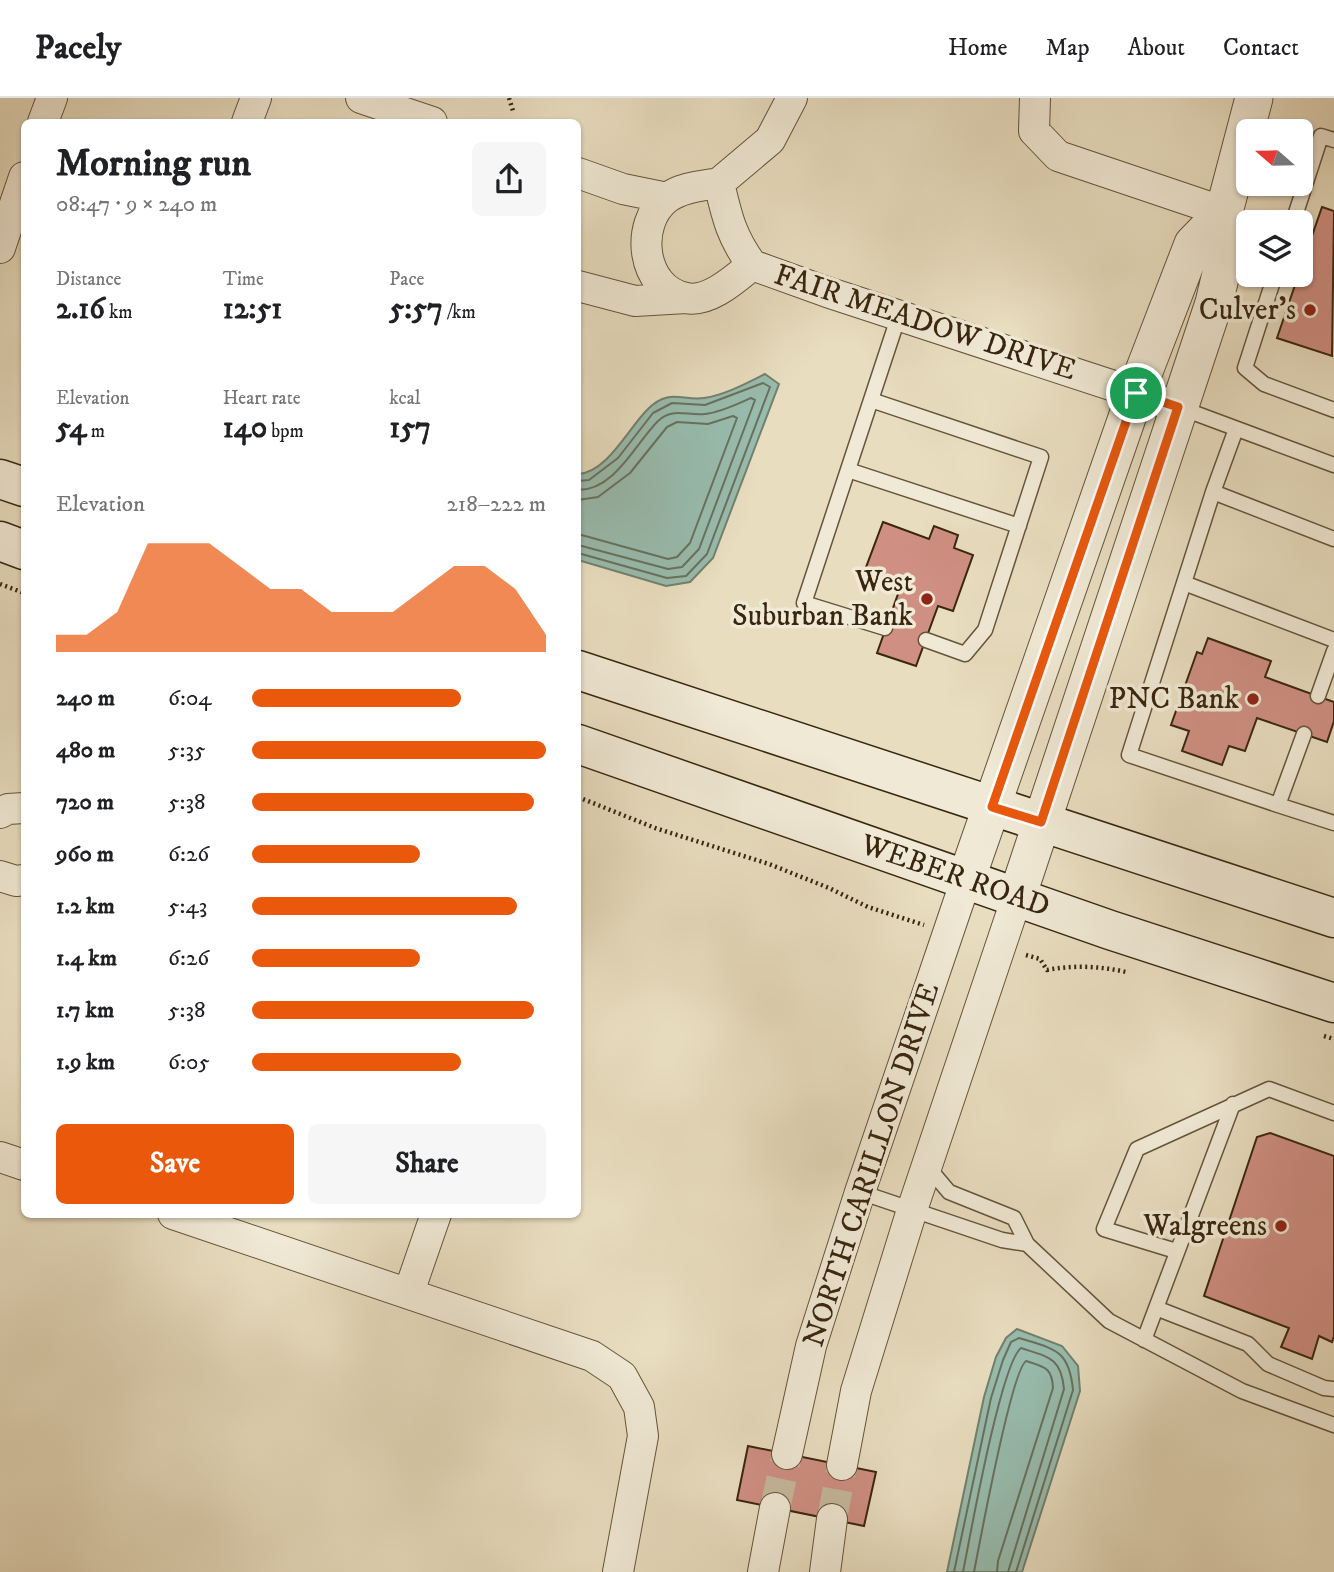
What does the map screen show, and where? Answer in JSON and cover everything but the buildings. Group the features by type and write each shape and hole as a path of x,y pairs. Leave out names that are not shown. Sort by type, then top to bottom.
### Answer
{"main road":[{"path":"0,479 21,486"},
{"path":"0,541 21,549"},
{"path":"581,671 1334,918"},
{"name":"WEBER ROAD","path":"581,745 1017,898 1328,1019"}],"street":[{"path":"44,119 52,98"},
{"path":"248,119 256,98"},
{"path":"361,98 423,119"},
{"path":"686,298 670,291 657,278 648,262 645,245 648,227 655,211 667,198 684,189 719,183 770,140 792,98"},
{"path":"1035,98 1034,131 1058,156 1224,212"},
{"path":"1017,898 1210,314 1225,257 1224,212 1254,98"},
{"path":"581,174 623,189 667,198"},
{"name":"FAIR MEADOW DRIVE","path":"719,183 727,219 736,243 752,265 1178,407"},
{"path":"0,248 21,186"},
{"path":"966,880 1136,393 1192,244 1224,212"},
{"name":"FAIR MEADOW DRIVE","path":"581,287 635,301 686,298 721,289 752,265"},
{"path":"0,813 8,809 21,808"},
{"path":"0,876 21,880"},
{"name":"NORTH CARILLON DRIVE","path":"787,1454 811,1346 860,1192 966,880"},
{"name":"NORTH CARILLON DRIVE","path":"842,1465 856,1391 912,1210 1017,898"},
{"path":"0,1157 21,1164"},
{"path":"185,1218 592,1356 622,1376 639,1407 643,1437 618,1572"},
{"path":"409,1292 435,1218"},
{"path":"763,1572 775,1508"},
{"path":"825,1572 832,1520"}],"lane":[{"path":"1297,210 1321,136 1334,140"},
{"path":"1271,287 1245,368 1264,384 1334,410"},
{"path":"885,628 804,603 899,315"},
{"path":"872,400 1041,457 985,630 965,654 926,640"},
{"path":"1178,407 1334,465"},
{"path":"1236,429 1213,492 1129,755 1334,823"},
{"path":"849,470 1019,526"},
{"path":"1213,492 1334,539"},
{"path":"1184,583 1334,640"},
{"path":"1318,696 1334,651"},
{"path":"1278,805 1304,734"},
{"path":"1175,1251 1104,1229 1137,1149 1269,1089 1334,1113"},
{"path":"1144,1340 1175,1251 1233,1104"},
{"path":"927,1166 949,1192 1014,1218 1027,1244 1109,1321 1242,1391 1334,1425"},
{"path":"860,1192 1002,1240 1027,1244"},
{"path":"1156,1308 1248,1344 1268,1364 1324,1388 1334,1389"}],"path":[{"path":"509,98 513,111"},
{"path":"0,584 21,592"},
{"path":"581,798 655,828 769,864 829,888 868,908 917,922"},
{"path":"1026,955 1040,960 1047,970 1067,966 1111,968 1133,974"},
{"path":"1328,1019 1334,1039"}],"water":[{"path":"765,374 779,384 713,558 690,582 666,586 581,561 581,473 589,472 608,458 648,409 663,399 712,396"},
{"path":"1017,1329 1062,1346 1078,1366 1080,1391 1022,1572 947,1572 984,1397 996,1357 1006,1338"}],"tunnel":[{"path":"775,1508 787,1454"},
{"path":"832,1519 842,1465"}],"place":[{"name":"Culver's","path":"1310,310"},
{"name":"West Suburban Bank","path":"927,599"},
{"name":"PNC Bank","path":"1253,699"},
{"name":"Walgreens","path":"1281,1226"}],"route":[{"path":"1136,393 1178,407 1041,822 992,807 1136,393"}]}
